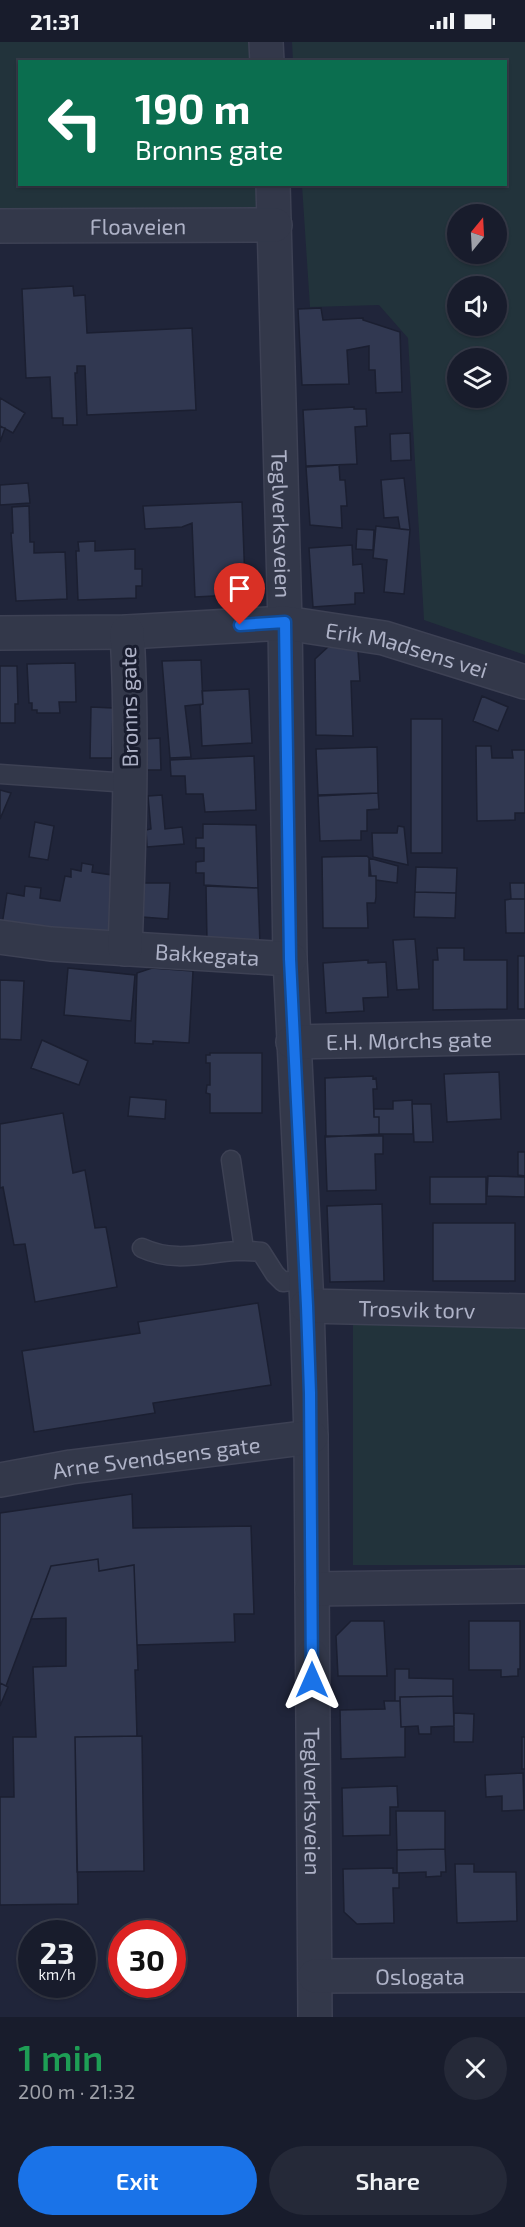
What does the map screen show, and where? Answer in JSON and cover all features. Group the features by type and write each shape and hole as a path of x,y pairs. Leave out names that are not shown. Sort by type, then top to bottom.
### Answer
{"street":[{"path":"266,42 267,60"},
{"name":"Teglverksveien","path":"273,186 285,622 290,959 307,1292 311,1437 315,2017"},
{"name":"Floaveien","path":"0,226 275,225"},
{"name":"Bronns gate","path":"0,633 127,632 285,622"},
{"name":"Erik Madsens vei","path":"285,622 384,638 525,682"},
{"name":"Bronns gate","path":"127,632 130,694 129,783"},
{"name":"Bakkegata","path":"125,949 129,783"},
{"name":"Bakkegata","path":"0,936 51,944 290,959"},
{"name":"E.H. Mørchs gate","path":"293,1042 525,1037"},
{"name":"Trosvik torv","path":"307,1292 525,1311"},
{"name":"Arne Svendsens gate","path":"0,1480 70,1467 311,1437"},
{"path":"312,1588 525,1586"},
{"name":"Oslogata","path":"315,1976 525,1975"}],"lane":[{"path":"0,774 129,783"},
{"path":"231,1160 244,1249"},
{"path":"142,1248 157,1255 176,1258 244,1249 261,1252 283,1282 307,1292"}],"shaded area":[{"path":"0,42 274,42 274,60 18,60 18,186 275,186 275,225 0,226"},
{"path":"292,42 525,42 525,655 424,620 408,338 379,305 310,307 302,186 507,186 507,60 293,60"},
{"path":"353,1325 525,1325 525,1565 353,1565"}],"building":[{"path":"73,286 74,296 85,295 87,333 192,328 196,410 87,415 85,366 77,366 77,373 75,373 77,425 63,425 63,418 52,418 50,377 26,378 22,289"},
{"path":"321,308 323,320 363,318 363,320 400,332 402,392 376,393 375,370 369,370 369,346 347,350 349,384 302,385 298,309"},
{"path":"0,398 25,413 13,433 0,426"},
{"path":"354,407 354,409 366,409 367,426 355,427 357,464 306,466 303,410"},
{"path":"0,427 5,428 0,442"},
{"path":"410,433 411,460 391,461 390,434"},
{"path":"339,465 340,480 345,480 347,506 341,506 342,528 310,525 306,467"},
{"path":"404,478 410,530 400,529 398,517 384,518 381,480"},
{"path":"28,483 30,503 0,505 0,485"},
{"path":"242,502 245,581 233,595 195,597 192,523 182,527 145,529 143,506"},
{"path":"29,506 30,542 34,542 34,553 65,552 67,599 16,601 11,533 13,533 12,507"},
{"path":"376,526 410,530 404,594 384,592 387,560 373,558"},
{"path":"357,529 374,530 373,550 356,549"},
{"path":"95,541 95,551 135,549 135,569 142,569 142,586 136,586 136,598 78,600 76,551 79,551 78,542"},
{"path":"352,545 353,565 362,564 364,593 355,593 355,604 313,607 309,548"},
{"path":"349,646 358,651 360,681 351,681 353,736 316,735 315,659 328,647"},
{"path":"201,660 203,704 185,706 191,757 170,758 162,661"},
{"path":"75,663 76,702 59,702 60,713 37,713 37,710 32,710 32,703 29,703 27,664"},
{"path":"0,666 17,666 18,704 15,704 15,723 0,723"},
{"path":"249,689 252,743 202,746 200,705 203,704 202,691"},
{"path":"482,696 508,707 498,731 473,721"},
{"path":"91,707 113,708 112,758 90,758"},
{"path":"411,719 442,719 442,853 411,853"},
{"path":"160,738 161,770 145,770 144,739"},
{"path":"476,746 491,746 492,758 513,758 512,750 525,750 525,813 515,813 515,820 477,821"},
{"path":"377,747 378,793 318,795 316,749"},
{"path":"254,756 256,810 205,812 203,794 186,794 185,776 171,776 170,760"},
{"path":"0,790 11,793 0,819"},
{"path":"378,793 379,809 367,810 367,831 361,831 361,840 320,841 318,796"},
{"path":"162,795 165,829 182,827 184,844 147,847 146,830 151,829 148,796"},
{"path":"35,822 54,826 48,860 29,857"},
{"path":"203,824 256,825 258,888 204,885 204,873 196,873 196,862 204,861 204,848 196,848 196,838 203,838"},
{"path":"398,826 404,827 408,865 373,857 372,833 397,833"},
{"path":"367,856 369,876 376,876 375,903 367,903 368,928 323,928 322,857"},
{"path":"369,858 398,866 397,883 376,880 376,876 371,876"},
{"path":"82,863 93,865 92,872 112,875 109,937 2,925 7,893 24,896 25,886 41,888 40,898 60,901 65,876 71,877 71,869 81,871"},
{"path":"416,867 457,868 456,893 415,892"},
{"path":"143,883 170,883 168,919 142,917"},
{"path":"510,883 525,883 525,899 511,899"},
{"path":"206,886 258,888 260,945 207,942"},
{"path":"415,892 456,893 455,918 414,917"},
{"path":"525,899 525,933 506,933 505,900"},
{"path":"415,939 419,989 397,990 393,940"},
{"path":"437,948 464,948 464,960 507,960 507,1009 433,1010 433,960 438,960"},
{"path":"518,956 525,956 525,1009 518,1009"},
{"path":"368,960 368,963 386,962 388,997 363,998 364,1011 326,1013 323,963"},
{"path":"68,968 135,975 131,1021 64,1015"},
{"path":"152,968 193,971 189,1043 153,1041 153,1044 135,1043 137,973"},
{"path":"0,980 24,981 21,1040 0,1039"},
{"path":"42,1040 88,1061 79,1085 31,1068"},
{"path":"210,1053 262,1053 262,1113 210,1113 210,1094 206,1093 207,1085 210,1085 210,1063 206,1063 206,1055"},
{"path":"499,1072 501,1119 447,1122 444,1074"},
{"path":"373,1076 373,1079 376,1078 377,1089 373,1089 374,1117 379,1117 379,1134 326,1137 325,1078"},
{"path":"130,1097 166,1100 165,1119 128,1116"},
{"path":"412,1100 413,1134 379,1134 379,1117 374,1117 374,1109 393,1109 393,1101"},
{"path":"412,1104 431,1104 433,1142 414,1142"},
{"path":"63,1113 73,1173 85,1170 95,1228 106,1227 117,1287 35,1302 25,1244 14,1245 3,1187 0,1188 0,1124"},
{"path":"325,1136 383,1136 383,1154 375,1154 376,1190 327,1191"},
{"path":"518,1152 525,1152 525,1176 518,1175"},
{"path":"488,1176 525,1177 525,1197 487,1196"},
{"path":"430,1177 486,1177 486,1204 430,1204"},
{"path":"382,1204 384,1281 330,1282 327,1206"},
{"path":"433,1223 515,1223 515,1281 433,1281"},
{"path":"258,1303 271,1385 153,1403 155,1413 34,1432 22,1351 140,1333 138,1322"},
{"path":"132,1494 133,1528 251,1526 254,1614 234,1614 235,1642 137,1645 134,1565 99,1571 98,1559 51,1566 6,1686 0,1683 0,1513"},
{"path":"98,1559 99,1571 134,1565 138,1670 135,1670 137,1736 75,1737 78,1904 0,1905 0,1797 14,1797 13,1737 36,1737 33,1667 66,1666 66,1618 31,1619 51,1566"},
{"path":"351,1621 384,1621 387,1676 338,1676 336,1636"},
{"path":"469,1621 520,1621 518,1676 501,1677 501,1670 469,1670"},
{"path":"395,1669 409,1669 409,1678 453,1679 453,1696 400,1697 400,1701 395,1701"},
{"path":"0,1683 8,1687 0,1706"},
{"path":"453,1696 454,1726 431,1727 431,1734 419,1734 418,1726 401,1727 400,1697"},
{"path":"384,1701 400,1701 401,1727 405,1727 405,1757 341,1759 340,1710 385,1709"},
{"path":"454,1713 474,1714 473,1742 454,1742"},
{"path":"142,1736 144,1871 77,1872 75,1737"},
{"path":"522,1737 525,1737 525,1769 522,1769"},
{"path":"523,1773 524,1810 502,1811 502,1796 486,1797 485,1775"},
{"path":"397,1786 398,1807 390,1807 390,1835 343,1836 342,1788"},
{"path":"396,1811 445,1811 445,1849 397,1850"},
{"path":"445,1849 446,1872 441,1872 441,1876 426,1877 426,1872 397,1873 397,1850"},
{"path":"455,1864 474,1864 474,1872 516,1872 517,1921 457,1923"},
{"path":"393,1868 393,1873 399,1873 399,1888 393,1888 394,1923 357,1924 344,1912 343,1869"}],"route":[{"path":"240,625 285,622 290,959 310,1393 312,1680"}]}
